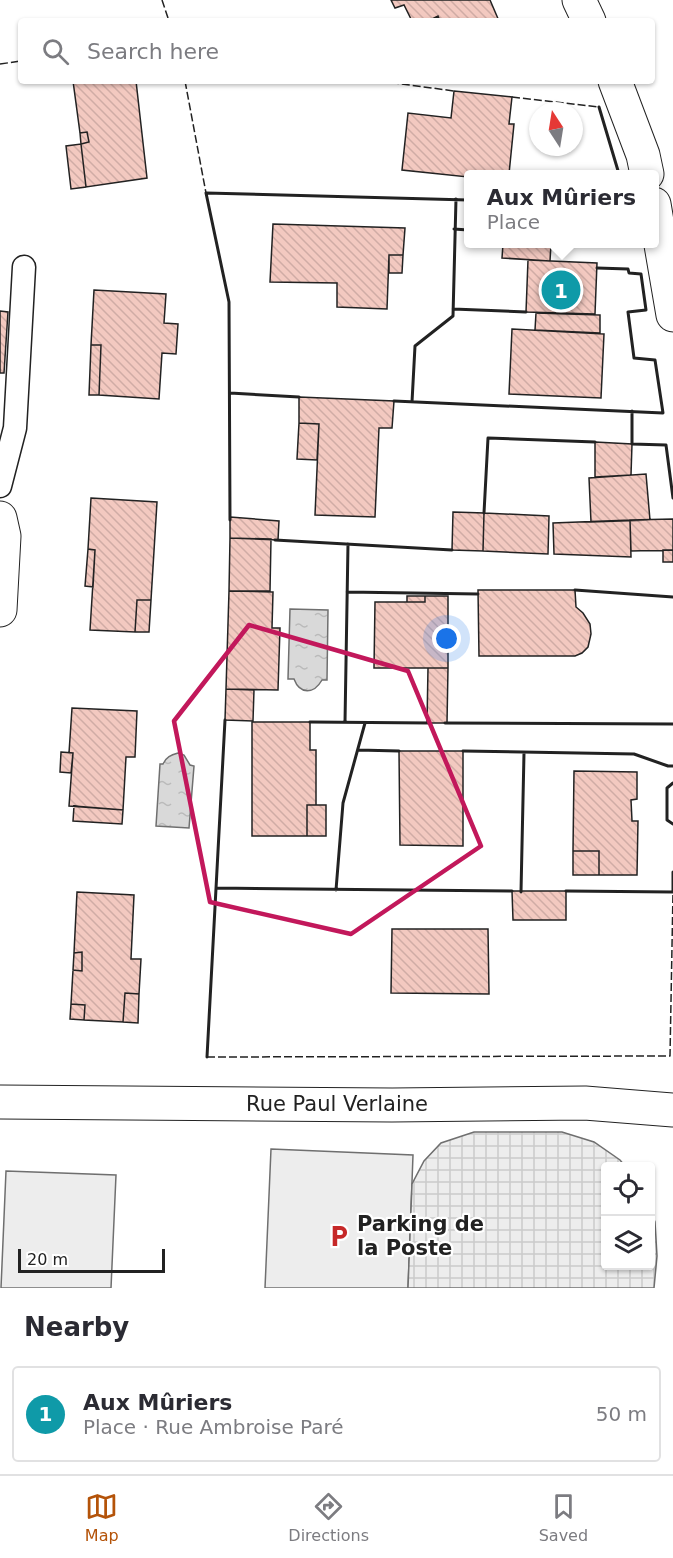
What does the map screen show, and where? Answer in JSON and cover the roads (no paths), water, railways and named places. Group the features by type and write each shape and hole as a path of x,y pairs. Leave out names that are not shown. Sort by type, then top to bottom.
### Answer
{"street":[{"path":"579,0 588,18"},
{"path":"616,84 643,155 646,170"},
{"path":"659,233 673,315"},
{"path":"0,518 4,536 0,610"},
{"name":"Rue Paul Verlaine","path":"0,1102 392,1105 585,1102 673,1110"}],"lane":[{"path":"0,486 15,428 24,267"}],"water":[{"path":"290,609 328,610 327,680 322,680 315,688 307,691 300,688 294,679 288,679"},
{"path":"178,753 184,755 190,765 194,766 189,828 156,826 160,764"}],"place":[{"name":"Aux Mûriers","path":"561,290"},
{"name":"Parking de la Poste","path":"339,1236"}]}
